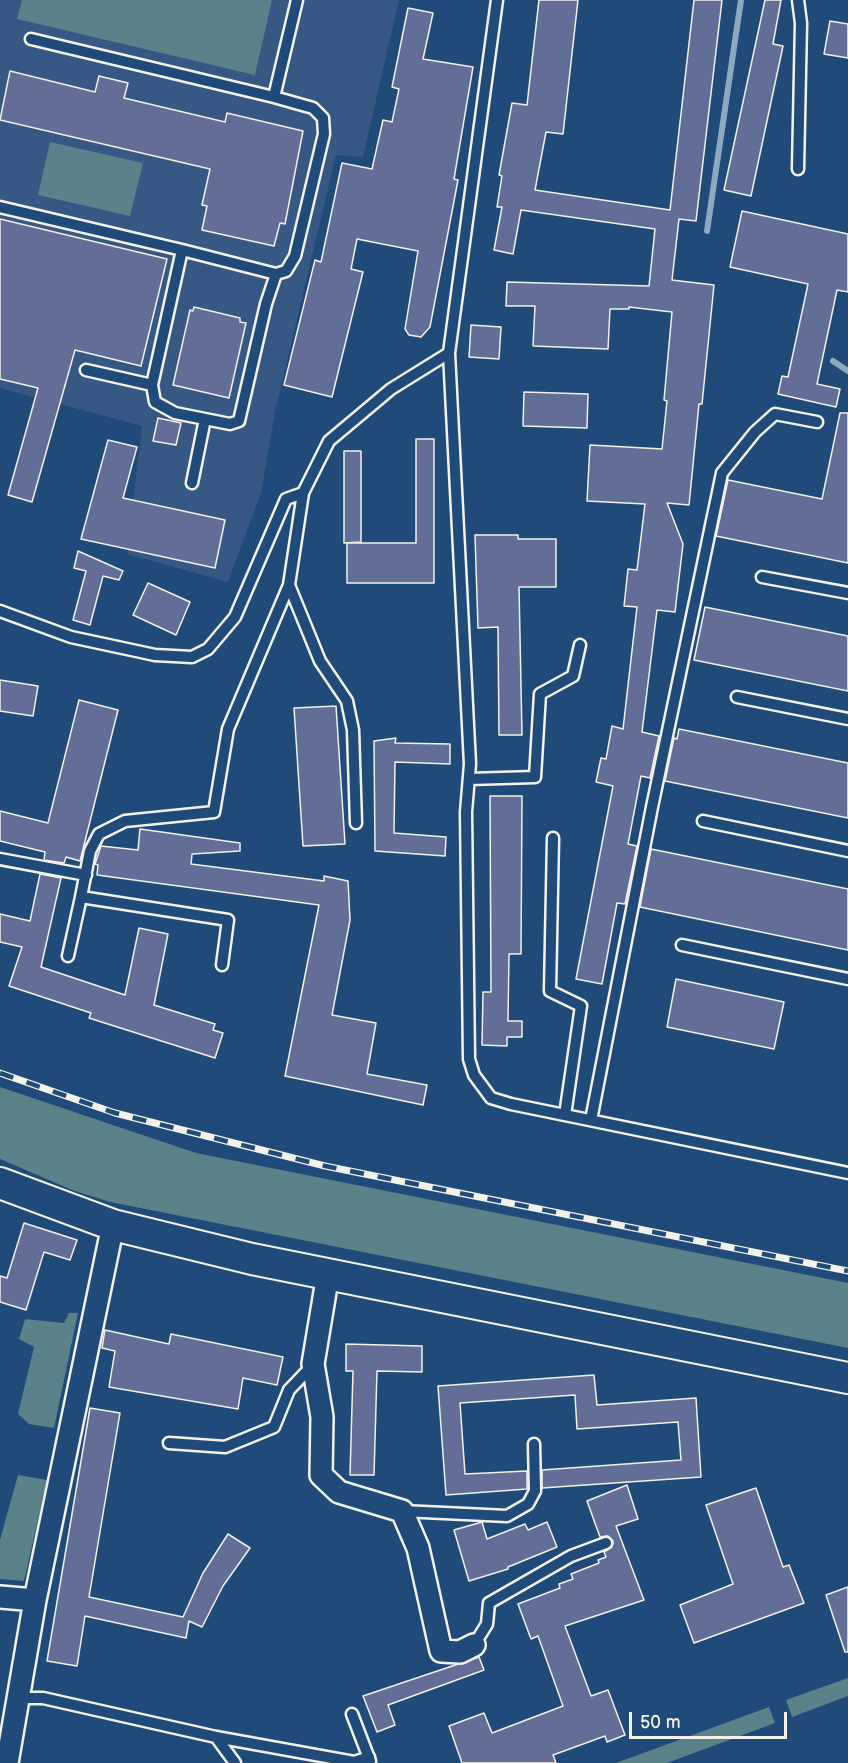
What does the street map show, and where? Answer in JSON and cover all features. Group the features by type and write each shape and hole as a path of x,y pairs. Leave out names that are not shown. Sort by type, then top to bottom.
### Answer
{"street":[{"path":"0,1183 113,1225 252,1259 848,1378"},
{"path":"7,1763 35,1600 113,1225"},
{"path":"328,1274 313,1364 322,1417 321,1475 339,1492 402,1511 418,1548 441,1651 460,1652 474,1645"},
{"path":"0,1597 35,1600"}],"lane":[{"path":"274,97 297,0"},
{"path":"497,0 449,353 469,779 466,812 469,1059 480,1087 491,1098 848,1173"},
{"path":"798,0 801,23 798,169"},
{"path":"0,207 276,274 286,271 295,256 324,134 323,118 313,108 31,39"},
{"path":"182,250 152,385 155,402 175,413 230,424 239,421 276,274"},
{"path":"68,956 90,851 99,834 125,821 214,812 228,729 289,585 303,493 329,441 391,389 449,353"},
{"path":"86,370 152,385"},
{"path":"591,1120 652,807 722,473 755,432 775,414 817,422"},
{"path":"192,483 205,419"},
{"path":"0,611 71,637 155,655 192,657 208,649 235,617 285,499 303,493"},
{"path":"762,577 848,593"},
{"path":"289,585 320,661 347,701 352,730 356,823"},
{"path":"469,779 535,777 540,694 573,676 580,645"},
{"path":"736,697 848,719"},
{"path":"703,821 848,851"},
{"path":"553,837 550,991 581,1006 565,1115"},
{"path":"0,859 86,875"},
{"path":"81,897 228,920 222,965"},
{"path":"682,945 848,979"},
{"path":"169,1443 225,1447 274,1427 289,1390 305,1377 313,1364"},
{"path":"402,1511 507,1516 528,1504 535,1491 534,1444"},
{"path":"474,1645 487,1624 489,1603 571,1556 606,1543"},
{"path":"19,1698 43,1698 216,1737 354,1762 370,1760 352,1714"},
{"path":"216,1737 235,1763"}],"shaded area":[{"path":"0,0 399,0 363,157 336,155 275,412 261,493 228,582 127,554 142,426 0,388"}],"green space":[{"path":"22,0 272,0 255,75 17,19"},
{"path":"50,142 143,163 130,216 38,195"},
{"path":"0,1087 196,1153 848,1283 848,1348 110,1202 72,1190 0,1159"},
{"path":"69,1313 78,1313 54,1428 29,1424 18,1414 34,1347 19,1339 25,1319 64,1323"},
{"path":"18,1475 47,1480 24,1581 0,1579 0,1540"},
{"path":"848,1678 848,1696 792,1717 786,1700"},
{"path":"769,1707 775,1723 667,1763 616,1763"}],"building":[{"path":"539,0 578,0 563,134 546,132 535,190 670,210 694,0 722,0 696,221 679,219 672,280 714,285 702,404 699,404 689,505 667,503 683,544 675,612 657,610 642,732 659,736 650,778 641,776 628,844 637,846 625,904 617,903 602,984 576,979 613,786 596,782 601,758 606,759 612,726 623,729 637,607 624,606 628,569 637,570 645,504 587,501 590,445 662,449 672,312 629,307 629,309 610,309 608,349 533,346 535,306 506,306 507,282 649,286 655,229 521,210 513,254 494,250 502,207 497,207 502,176 499,175 512,103 527,105"},
{"path":"765,0 781,0 773,44 783,46 751,196 724,190"},
{"path":"408,8 433,13 423,59 473,67 454,179 458,180 430,327 421,337 409,335 405,329 418,251 357,239 351,269 363,272 332,397 284,385 315,260 321,262 342,163 372,169 383,120 392,122 399,89 392,87"},
{"path":"830,21 848,24 848,58 824,54"},
{"path":"10,71 95,92 99,76 128,83 124,98 225,122 227,113 303,131 285,224 280,223 274,246 202,230 207,206 202,205 210,169 0,120"},
{"path":"742,211 848,234 848,292 837,290 817,384 840,389 836,407 778,394 782,376 788,377 808,284 730,267"},
{"path":"0,219 167,259 141,366 75,350 32,502 8,495 38,388 0,379"},
{"path":"194,307 240,318 240,322 246,323 229,398 173,385 190,310 193,311"},
{"path":"471,325 501,327 499,359 469,357"},
{"path":"524,392 588,394 587,428 523,426"},
{"path":"840,413 848,413 848,563 716,536 728,480 822,499"},
{"path":"158,418 181,423 176,445 153,441"},
{"path":"416,439 434,439 434,583 347,583 347,543 416,543"},
{"path":"108,440 137,447 123,498 225,520 215,568 81,539"},
{"path":"344,451 361,451 361,542 344,543"},
{"path":"475,535 518,535 518,539 556,539 556,587 519,587 522,735 499,735 498,627 478,628"},
{"path":"78,551 123,571 119,580 103,576 90,625 73,620 86,571 74,568"},
{"path":"148,583 190,602 176,635 133,615"},
{"path":"705,607 848,636 848,691 694,660"},
{"path":"0,680 38,686 33,716 0,711"},
{"path":"79,700 118,710 80,861 66,857 64,863 44,860 45,852 0,841 0,811 48,823"},
{"path":"336,706 345,844 303,846 294,708"},
{"path":"679,729 848,763 848,818 665,781 674,738 677,739"},
{"path":"396,738 395,743 450,744 450,764 395,762 394,833 446,837 445,856 375,851 374,741"},
{"path":"490,796 522,796 521,954 509,954 508,1021 522,1021 522,1037 507,1037 507,1046 482,1045 483,992 491,992"},
{"path":"140,829 240,843 240,851 192,854 191,864 324,881 324,876 348,881 350,920 332,1015 376,1023 367,1074 427,1085 423,1105 285,1076 319,905 97,875 98,865 95,864 101,846 138,850"},
{"path":"651,849 848,889 848,950 640,907"},
{"path":"40,874 61,878 41,967 125,995 139,928 168,934 154,1005 215,1024 213,1030 223,1033 215,1058 89,1018 91,1013 9,986 22,947 0,942 0,914 30,921"},
{"path":"676,979 784,1002 774,1049 667,1027"},
{"path":"24,1223 77,1240 70,1260 44,1252 26,1310 0,1302 0,1276 7,1278"},
{"path":"105,1330 169,1344 171,1334 283,1357 277,1385 243,1378 238,1409 109,1387 115,1351 102,1348"},
{"path":"346,1344 422,1346 422,1372 377,1371 374,1475 350,1475 353,1371 346,1371"},
{"path":"594,1375 597,1405 696,1398 701,1477 542,1488 542,1470 681,1460 678,1422 577,1429 575,1395 460,1403 465,1474 527,1471 527,1489 446,1495 438,1386"},
{"path":"90,1408 120,1413 89,1597 183,1617 203,1573 228,1534 250,1548 223,1586 202,1627 189,1621 186,1638 85,1616 77,1666 47,1661"},
{"path":"627,1485 638,1519 616,1526 644,1600 565,1626 591,1696 608,1690 625,1735 607,1742 605,1736 553,1755 556,1763 462,1763 449,1726 484,1713 492,1733 563,1706 538,1636 531,1639 518,1604 560,1588 559,1584 573,1579 571,1574 599,1563 598,1560 606,1557 604,1552 612,1547 613,1541 608,1536 600,1537 587,1501"},
{"path":"756,1488 783,1567 789,1565 804,1603 694,1643 680,1605 733,1584 706,1505"},
{"path":"482,1522 487,1539 525,1524 528,1530 547,1522 557,1547 508,1567 508,1569 469,1581 454,1530"},
{"path":"848,1587 848,1652 845,1652 826,1595"},
{"path":"479,1657 484,1670 388,1705 395,1725 377,1732 363,1696"}],"waterway":[{"path":"707,231 741,0"},
{"path":"833,361 848,371"}],"railway":[{"path":"0,1073 115,1113 325,1166 848,1271"}]}
